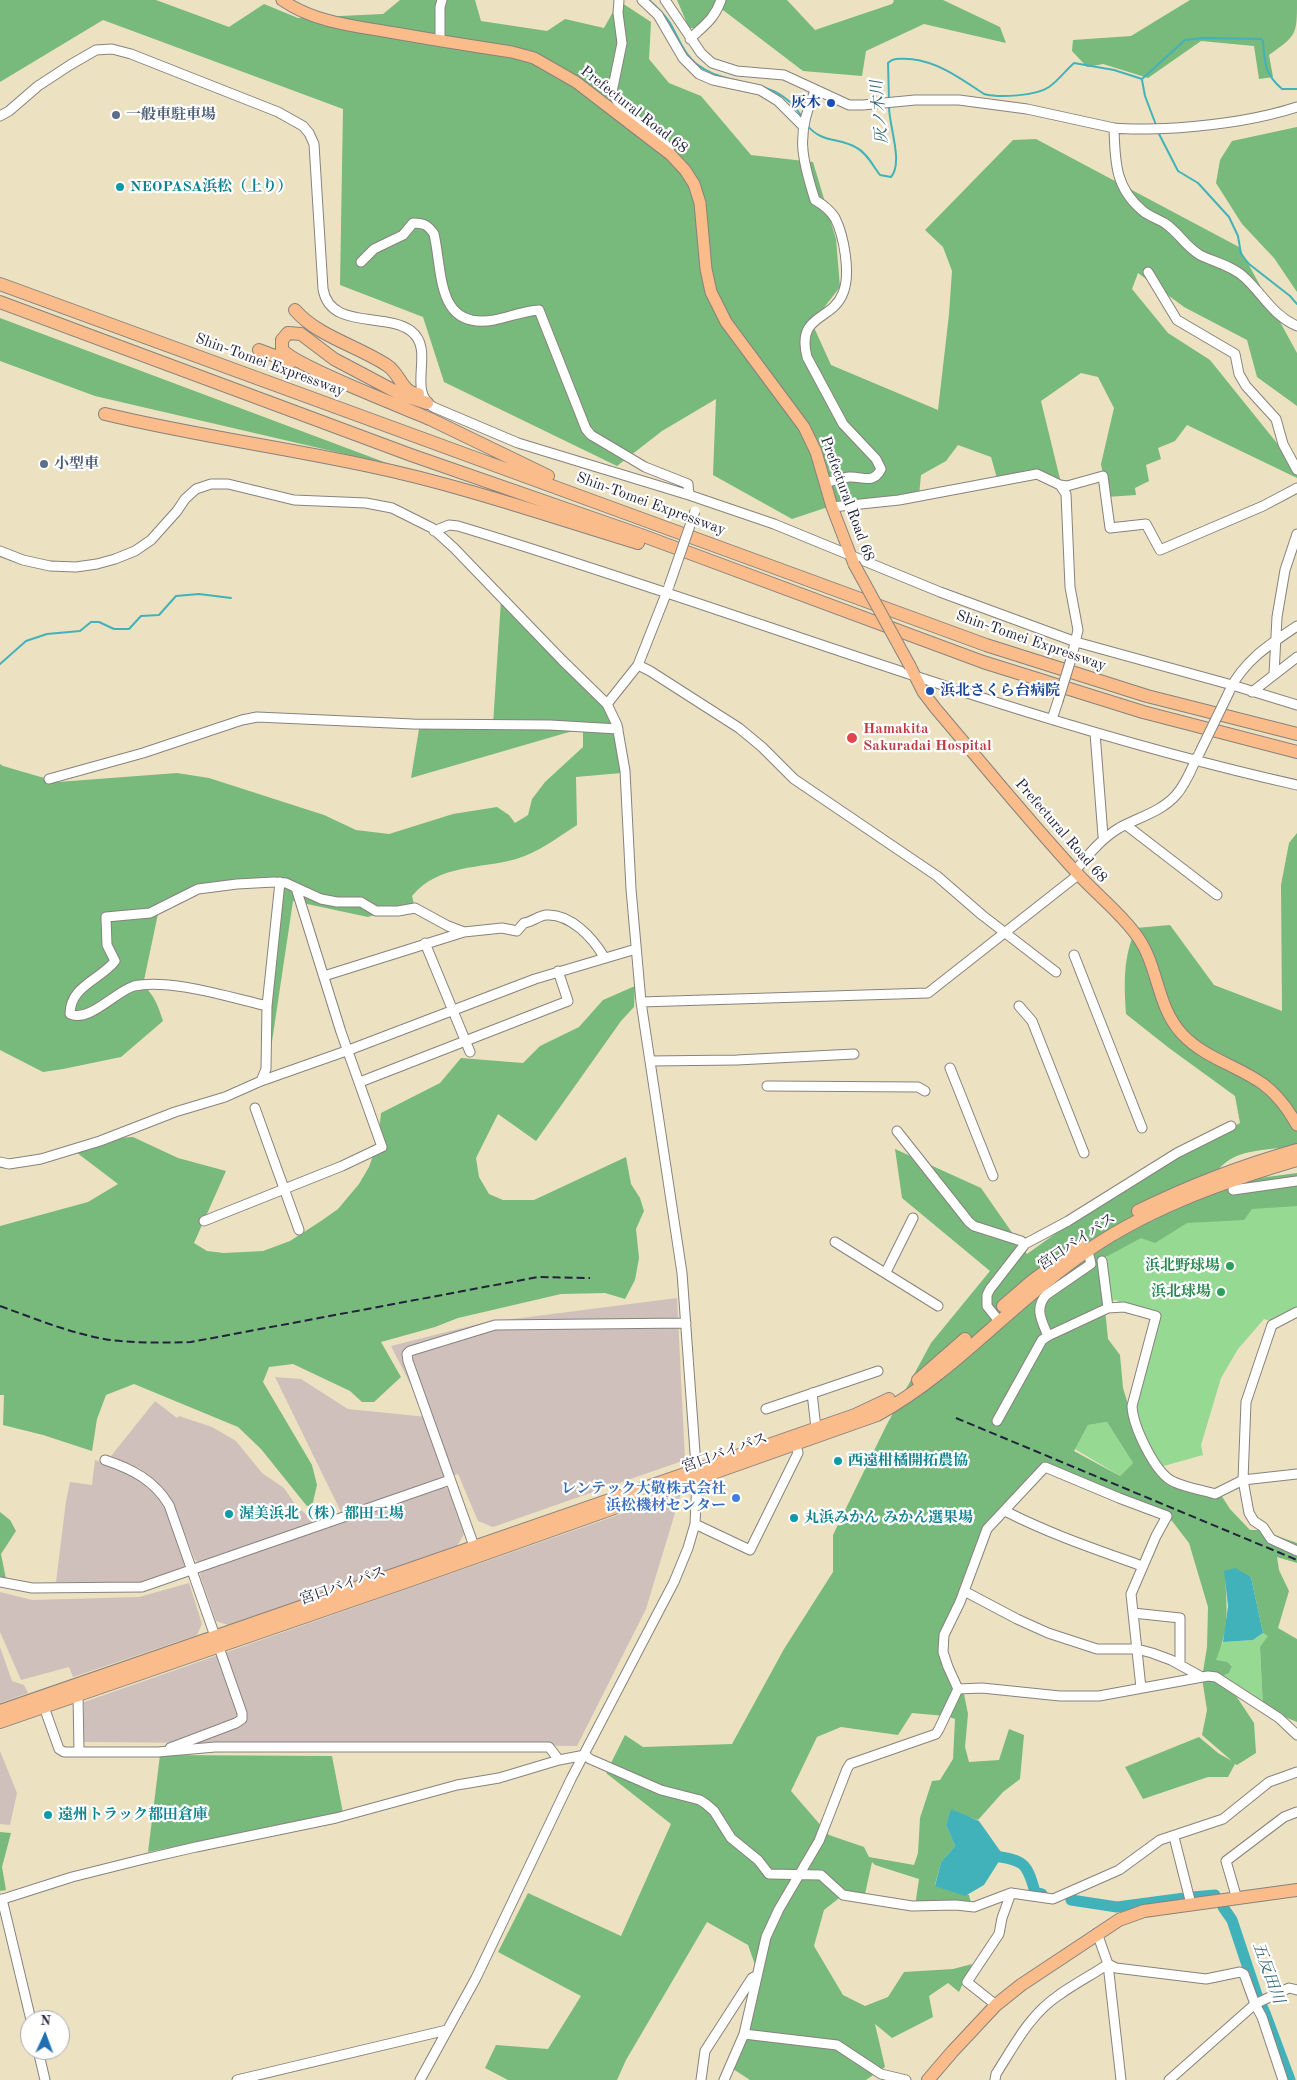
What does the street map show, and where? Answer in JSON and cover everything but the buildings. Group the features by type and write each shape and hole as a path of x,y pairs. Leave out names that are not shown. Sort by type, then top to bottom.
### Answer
{"highway":[{"name":"Shin-Tomei Expressway","path":"0,284 986,645 1147,696 1297,734"},
{"path":"0,302 411,455 641,536 983,662 1143,712 1297,752"},
{"path":"295,310 306,321 391,368 409,391 424,398"},
{"path":"424,398 402,395 334,359 301,334 293,332 284,336 281,344 284,353 323,373 429,419 605,504"},
{"path":"259,350 323,373"},
{"path":"105,414 165,428 368,466 467,490 637,543 849,613"},
{"name":"宮口バイパス","path":"0,1722 78,1695 217,1641 474,1546 796,1445 867,1420 894,1406 936,1376 1032,1281 1074,1250 1130,1215 1207,1179 1246,1164 1297,1150"},
{"name":"宮口バイパス","path":"0,1711 217,1641 696,1475 816,1428 855,1415 895,1396 997,1317 1088,1251 1142,1218 1228,1180 1297,1160"},
{"path":"928,2080 996,2005 1021,1985 1119,1920 1144,1911 1297,1890"}],"main road":[{"name":"Prefectural Road 68","path":"282,0 293,8 317,18 440,41 512,52 534,58 576,82 671,155 685,170 694,184 700,203 706,269 715,299 726,322 804,427 816,452 848,553 924,692 936,709 1076,873 1136,935 1149,954 1162,1002 1168,1016 1182,1035 1200,1049 1263,1084 1279,1097 1297,1125"}],"street":[{"path":"440,41 440,7 442,0"},
{"path":"619,0 618,13 622,43 612,92 633,119 668,146 671,155"},
{"path":"642,0 658,15 683,58 699,74 713,80 760,90 778,101 803,124"},
{"path":"665,0 690,39 712,63 737,71 784,75 815,91 849,105 922,100 959,100 1027,109 1114,128 1145,130 1230,124 1297,108"},
{"path":"690,39 704,28 716,13 721,0"},
{"path":"0,116 52,76 91,52 104,48 131,54 237,95 299,123 309,133 315,150 323,289 326,300 333,308 343,314 399,325 413,333 419,341 421,349 420,385 424,398 450,416 518,443 689,495 774,524 940,592 1076,642 1297,705"},
{"path":"815,91 803,124 801,139 803,156 815,200 824,205 834,216 841,234 845,250 846,281 844,293 838,302 809,326 804,345 807,357 843,424 876,459 881,469 878,474 867,480 847,477 825,483"},
{"path":"1114,128 1117,173 1123,189 1134,202 1144,212 1166,224 1186,246 1244,276 1268,305 1297,326"},
{"path":"361,262 374,249 403,235 412,223 423,223 429,227 434,234 445,295 451,308 460,316 471,320 483,321 539,310 586,429 591,435 645,468 688,484 689,495"},
{"path":"1148,272 1177,320 1234,354 1239,374 1246,386 1276,419 1283,444 1297,470"},
{"path":"832,507 890,502 1037,474 1060,485 1067,486 1103,476 1110,528 1146,524 1160,550 1263,506 1297,488"},
{"path":"0,551 23,560 50,566 76,567 115,559 135,551 151,540 177,511 185,499 196,489 211,484 228,484 294,500 378,504 406,514 434,531 454,548 607,704 618,729 626,771 636,949 641,1002 682,1273 696,1475 695,1524 688,1548 674,1582 585,1755 571,1778 476,1978 420,2080"},
{"path":"1052,719 1072,656 1078,630 1070,587 1066,494 1060,485"},
{"path":"607,704 638,665 668,590 700,499"},
{"path":"434,531 449,525 458,526 668,590 1052,719 1297,785"},
{"path":"1274,674 1277,617 1285,570 1297,534"},
{"path":"641,1002 928,993 1006,933 1076,873 1106,838 1126,825 1150,815 1176,796 1185,783 1231,687 1244,666 1297,626"},
{"path":"1252,692 1297,657"},
{"path":"638,665 739,728 762,747 794,779 937,876 1056,972"},
{"path":"49,779 143,753 242,720 257,717 413,724 550,725 618,729"},
{"path":"1095,732 1103,836 1106,838"},
{"path":"1126,825 1217,895"},
{"path":"261,1081 266,1069 267,1006 280,882"},
{"path":"267,1006 182,988 143,985 124,991 98,1009 73,1016 69,1010 80,988 110,967 115,961 107,945 106,917 150,913 190,893 212,886 280,882 321,899 337,902 361,902 376,911 398,912 415,908 448,926 464,932"},
{"path":"204,1221 370,1154 382,1147 296,888"},
{"path":"324,976 464,932 502,928 517,932 524,923 530,923 543,915 558,916 583,932 604,957"},
{"path":"425,943 470,1052"},
{"path":"0,1162 9,1164 41,1159 100,1141 174,1112 225,1097 261,1081 558,972 636,949"},
{"path":"1074,955 1142,1128"},
{"path":"360,1082 568,1001 558,972"},
{"path":"1019,1006 1032,1021 1084,1153"},
{"path":"650,1061 738,1060 854,1054"},
{"path":"950,1068 993,1176"},
{"path":"767,1086 918,1087 925,1091"},
{"path":"255,1108 299,1230"},
{"path":"997,1317 987,1306 987,1295 1025,1244 1068,1221 1177,1153 1231,1126"},
{"path":"897,1131 969,1222 974,1226 1025,1244"},
{"path":"1234,1190 1297,1181"},
{"path":"886,1272 914,1218"},
{"path":"835,1242 938,1306"},
{"path":"1048,1336 1039,1313 1041,1301 1046,1295 1091,1264 1088,1251"},
{"path":"1102,1261 1108,1308"},
{"path":"997,1421 1042,1340 1108,1308 1124,1307 1156,1316 1132,1406 1133,1420 1160,1472 1173,1482 1215,1494 1243,1480 1297,1474"},
{"path":"1297,1312 1272,1325 1246,1402 1243,1480 1249,1513 1254,1521 1263,1527 1271,1538 1297,1551"},
{"path":"474,1546 407,1354 410,1351 494,1325 686,1322"},
{"path":"766,1409 878,1372"},
{"path":"812,1394 816,1428"},
{"path":"695,1524 750,1550 798,1453 796,1445"},
{"path":"104,1460 133,1470 160,1492 169,1505 242,1713 242,1718 236,1723 160,1752"},
{"path":"958,1689 943,1652 944,1635 964,1591 987,1529 1045,1467 1167,1516 1142,1566 1131,1594 1142,1688"},
{"path":"0,1582 32,1588 142,1587 450,1480"},
{"path":"1005,1511 1037,1528 1074,1543 1142,1566"},
{"path":"964,1591 1017,1619 1090,1647 1122,1650 1137,1649 1180,1664 1200,1676"},
{"path":"1133,1613 1180,1618 1180,1664"},
{"path":"958,1689 982,1688 1060,1696 1099,1696 1200,1676 1216,1677 1279,1718 1297,1735"},
{"path":"724,2080 744,2034 766,1937 779,1909 819,1841 846,1769 850,1764 936,1734 958,1689"},
{"path":"78,1695 79,1751"},
{"path":"44,1707 59,1749 64,1752 160,1752 215,1747 549,1747 559,1760"},
{"path":"29,2010 1,1899 72,1877 196,1847 336,1818 458,1786 499,1778 559,1760 585,1755 590,1759 661,1790 700,1800 714,1811 731,1838 758,1860 769,1874 800,1873 821,1875 843,1896 912,1906 956,1905 974,1907 1011,1894 1053,1899 1119,1870 1160,1840 1223,1819 1269,1782 1297,1772"},
{"path":"1237,1899 1226,1861 1284,1818 1297,1812"},
{"path":"1174,1836 1191,1904"},
{"path":"996,2005 967,1982 999,1934 1002,1918 1011,1894"},
{"path":"1097,1933 1108,1964 1121,2080"},
{"path":"1108,1964 1116,1968 1206,1979 1240,1972 1244,1974 1257,2002 1283,2080"},
{"path":"995,2080 996,2074 1014,2044 1043,2008 1058,1995 1108,1964"},
{"path":"701,2080 705,2051 752,1978 756,1976"},
{"path":"1169,2080 1257,2002 1289,1988 1297,1990"},
{"path":"237,2080 447,2030"},
{"path":"744,2034 837,2045 881,2074 906,2080"},
{"path":"40,2060 45,2080"}],"shaded area":[{"path":"677,1298 685,1460 493,1527 478,1521 458,1474 341,1512 275,1377 301,1379 348,1409 427,1417 391,1346 482,1323"},
{"path":"155,1401 177,1418 179,1416 212,1427 236,1441 262,1473 284,1488 295,1504 314,1522 199,1562 195,1560 172,1501 166,1492 139,1468 111,1456"},
{"path":"95,1460 125,1471 139,1479 153,1491 168,1513 186,1564 184,1567 141,1582 56,1582 70,1482 92,1485"},
{"path":"445,1487 448,1489 464,1534 457,1546 228,1625 216,1621 200,1575 201,1571"},
{"path":"681,1493 646,1609 577,1746 84,1742 84,1702"},
{"path":"189,1583 202,1624 197,1635 73,1677 69,1667 21,1680 0,1632 0,1592 32,1600 139,1597"},
{"path":"0,1647 12,1681 24,1685 28,1693 0,1703"},
{"path":"0,1751 17,1793 10,1825 0,1824"}],"green space":[{"path":"0,0 156,0 229,27 264,4 298,18 383,14 400,0 475,0 481,21 547,31 565,19 604,28 619,1 651,22 649,59 669,83 701,96 751,155 813,162 836,239 840,287 812,323 831,365 938,410 952,271 943,247 925,230 1013,140 1036,139 1239,247 1297,353 1297,406 1257,377 1247,340 1184,307 1138,273 1132,289 1168,333 1210,360 1297,468 1297,478 1187,425 1175,441 1158,448 1161,459 1146,465 1149,481 1135,488 1136,495 1107,497 1101,464 1114,408 1098,377 1081,373 1041,401 1061,483 1037,474 998,482 991,457 958,445 946,461 921,475 919,496 828,507 792,519 713,475 716,399 662,431 617,466 444,382 423,317 340,285 343,109 103,20 0,82"},
{"path":"677,0 787,0 815,30 892,4 893,0 943,0 1000,27 1006,43 924,24 866,51 862,76 803,71 719,7 703,28 689,28"},
{"path":"1190,0 1297,0 1297,21 1294,33 1285,43 1269,55 1273,77 1259,79 1254,46 1201,41 1148,78 1103,64 1087,67 1072,51 1073,40 1131,36"},
{"path":"1297,127 1297,292 1274,258 1242,224 1216,183 1220,160 1232,141"},
{"path":"0,318 392,465 95,396 0,361"},
{"path":"501,600 605,702 619,733 621,773 576,777 577,825 532,853 516,859 461,869 434,878 412,896 415,908 385,911 368,917 293,901 267,1075 260,1077 276,883 220,886 159,909 143,985 158,1006 163,1021 121,1057 43,1072 0,1050 0,764 58,782 177,773 209,778 324,815 356,830 389,834 453,814 497,807 509,815 515,823 528,815 532,799 545,782 583,747 583,728 411,778 419,729 493,725"},
{"path":"1297,833 1297,1145 1239,1155 1221,1167 1214,1177 1244,1180 1297,1173 1297,1206 1252,1209 1244,1220 1187,1223 1155,1243 1141,1238 1100,1260 1108,1339 1120,1355 1123,1388 1147,1453 1173,1482 1221,1495 1230,1509 1250,1530 1260,1530 1297,1543 1297,1563 1277,1557 1279,1570 1289,1591 1278,1628 1297,1639 1297,1722 1263,1708 1260,1647 1268,1636 1263,1633 1251,1577 1225,1571 1226,1626 1216,1660 1227,1662 1232,1666 1229,1673 1223,1676 1254,1723 1256,1753 1237,1765 1235,1764 1228,1777 1208,1777 1143,1799 1125,1767 1199,1737 1218,1753 1232,1761 1202,1735 1207,1710 1202,1678 1207,1647 1208,1607 1189,1543 1172,1521 1047,1463 1029,1476 993,1524 942,1642 958,1689 945,1716 912,1713 898,1735 841,1727 817,1737 791,1791 829,1835 864,1847 869,1857 914,1865 918,1853 920,1818 932,1781 940,1780 953,1759 955,1719 947,1716 959,1692 964,1694 968,1714 965,1747 969,1762 999,1760 1009,1729 1024,1735 1020,1779 1003,1792 978,1820 951,1811 946,1825 955,1846 941,1862 935,1885 969,1895 972,1907 915,1906 919,1879 875,1865 872,1862 865,1894 843,1895 824,1910 814,1946 843,1995 865,2006 888,1997 904,1972 953,1969 972,1964 959,1992 948,1983 929,1996 933,2017 892,2038 875,2024 885,2067 866,2080 750,2080 730,2067 759,1976 748,1945 707,1922 626,2060 617,2080 508,2080 485,2068 496,2045 548,2049 581,1996 498,1952 528,1893 621,1936 671,1824 606,1773 625,1735 643,1747 732,1744 784,1649 833,1572 833,1535 886,1426 931,1343 990,1271 902,1198 895,1149 981,1188 1027,1254 1126,1183 1240,1123 1235,1096 1126,1014 1125,981 1127,960 1136,928 1170,925 1214,985 1282,1011 1281,885 1289,843","holes":["1107,1422 1133,1463 1120,1476 1074,1451 1088,1425"]},
{"path":"635,986 634,1007 621,1021 536,1141 498,1114 476,1158 479,1177 489,1194 503,1200 534,1200 626,1157 631,1184 640,1198 644,1211 636,1229 639,1258 635,1280 625,1299 605,1293 561,1294 458,1318 435,1327 381,1342 401,1377 374,1402 362,1402 350,1391 293,1364 269,1367 263,1382 312,1465 317,1485 313,1502 320,1516 306,1505 261,1449 238,1427 134,1384 106,1395 97,1419 92,1451 43,1435 3,1425 4,1395 0,1395 0,1226 88,1202 118,1184 72,1149 99,1139 133,1137 178,1158 226,1171 194,1243 207,1251 224,1253 263,1251 290,1241 338,1209 359,1184 369,1167 378,1141 381,1113 440,1083 461,1058 523,1063 540,1046 579,1027 603,1000"},
{"path":"1297,1187 1297,1309 1286,1315 1275,1317 1271,1321 1264,1319 1238,1349 1221,1378 1201,1445 1203,1455 1160,1467 1135,1417 1133,1406 1159,1316 1119,1304 1117,1300 1110,1301 1104,1266 1110,1247"},
{"path":"1107,1422 1133,1463 1120,1476 1075,1449 1088,1425"},
{"path":"0,1512 10,1520 16,1531 1,1554 6,1579 0,1578"},
{"path":"1263,1633 1269,1636 1260,1647 1263,1708 1233,1690 1223,1676 1229,1673 1232,1665 1215,1660 1223,1642 1253,1640"},
{"path":"160,1755 332,1756 343,1813 148,1852"},
{"path":"0,1832 11,1833 2,1867 6,1890 0,1891"}],"water":[{"path":"1235,1568 1251,1577 1263,1633 1253,1640 1223,1642 1228,1606 1224,1571"},
{"path":"951,1809 979,1821 1003,1855 984,1885 965,1896 935,1886 941,1862 955,1846 946,1825"}],"waterway":[{"name":"灰ノ木川","path":"649,0 668,20 684,49 697,65 717,75 769,89 781,95 792,104 802,117"},
{"name":"灰ノ木川","path":"1142,79 1185,40 1204,38 1261,39 1263,41 1266,68 1272,78 1282,89 1297,89"},
{"name":"灰ノ木川","path":"889,100 888,63 898,59 930,63 958,77 984,94 991,95 1008,96 1043,90 1056,82 1074,63 1114,70 1142,79"},
{"path":"1142,80 1145,96 1156,125"},
{"name":"灰ノ木川","path":"807,125 825,138 844,142 861,150 880,175 891,177 895,170 896,153 889,105"},
{"path":"1158,132 1178,171 1198,183 1229,217 1238,236 1241,254 1249,264 1290,296 1297,304"},
{"path":"0,664 26,641 47,634 80,631 91,622 99,622 114,629 129,629 141,616 159,615 176,596 199,594 231,598"},
{"name":"五反田川","path":"994,1856 1012,1859 1023,1865 1035,1892 1042,1894"},
{"name":"五反田川","path":"1192,1897 1215,1895"},
{"name":"五反田川","path":"1071,1900 1117,1907 1185,1898"},
{"name":"五反田川","path":"1223,1907 1232,1920 1257,1995 1290,2080"}],"railway":[{"path":"0,1306 54,1326 110,1340 161,1343 191,1342 538,1277 590,1278"},
{"path":"956,1418 1297,1560"}],"place":[{"name":"灰木","path":"831,103"},
{"name":"一般車駐車場","path":"116,115"},
{"name":"NEOPASA浜松（上り）","path":"120,187"},
{"name":"小型車","path":"44,464"},
{"name":"浜北さくら台病院","path":"930,691"},
{"name":"Hamakita Sakuradai Hospital","path":"852,738"},
{"name":"浜北野球場","path":"1230,1266"},
{"name":"浜北球場","path":"1221,1292"},
{"name":"西遠柑橘開拓農協","path":"838,1461"},
{"name":"レンテック大敬株式会社 浜松機材センター","path":"736,1498"},
{"name":"渥美浜北（株）都田工場","path":"229,1514"},
{"name":"丸浜みかん みかん選果場","path":"794,1518"},
{"name":"遠州トラック都田倉庫","path":"48,1815"}]}
